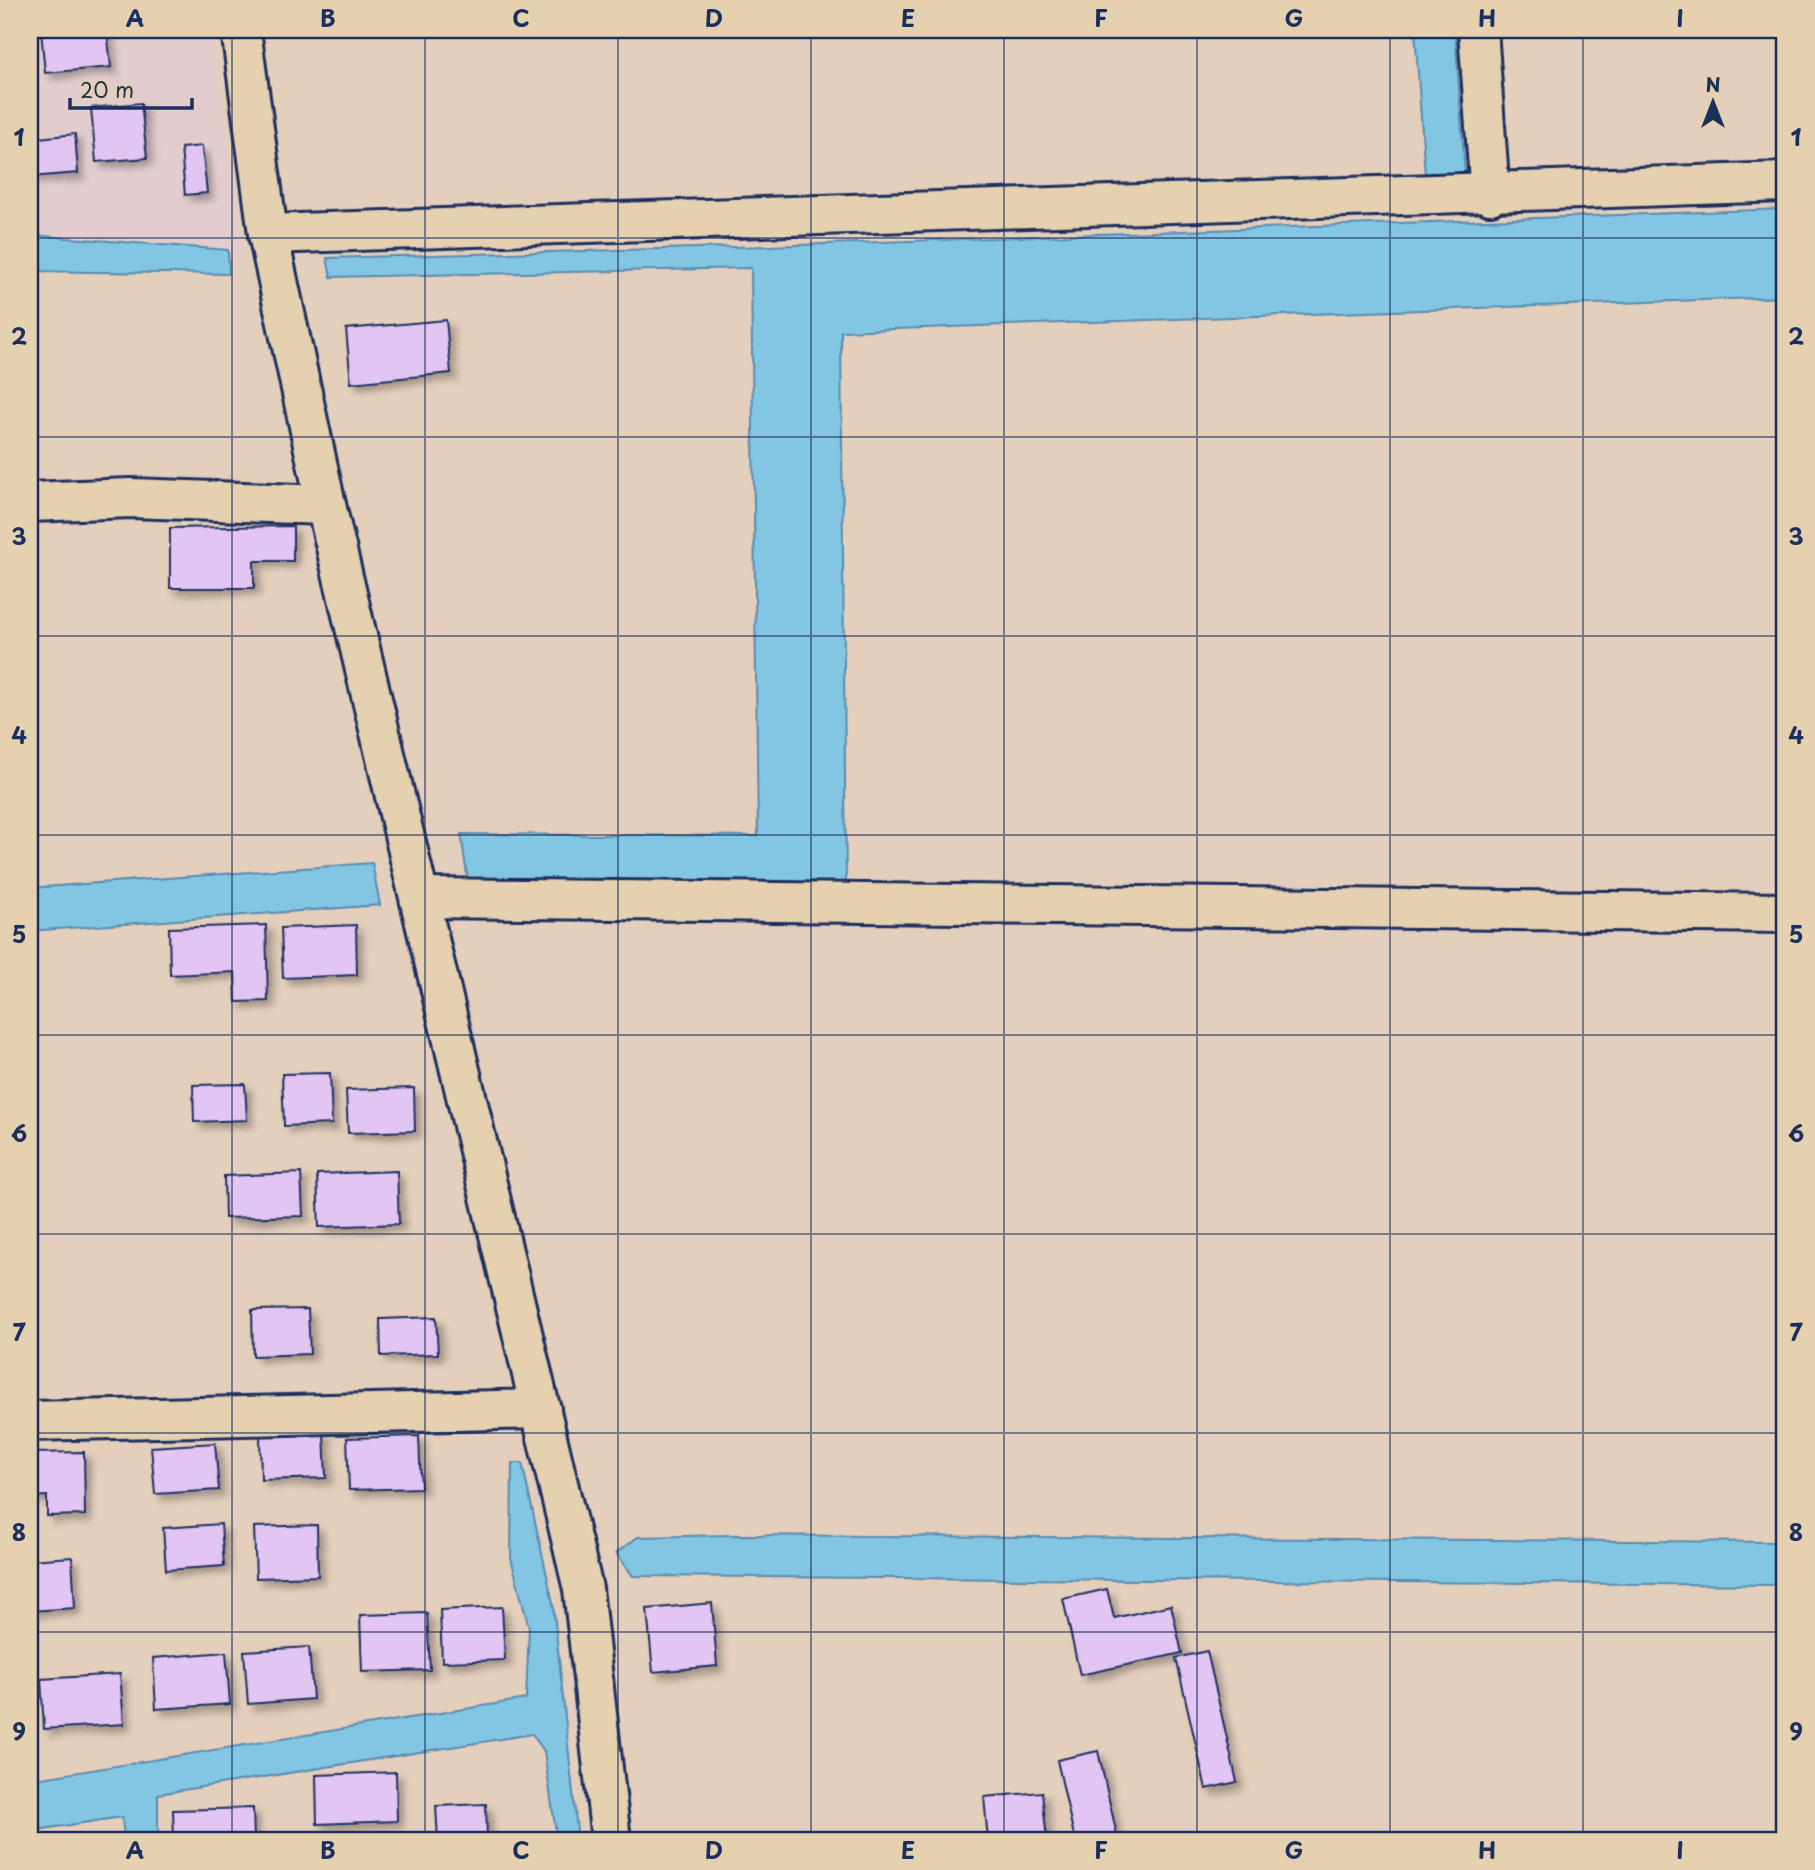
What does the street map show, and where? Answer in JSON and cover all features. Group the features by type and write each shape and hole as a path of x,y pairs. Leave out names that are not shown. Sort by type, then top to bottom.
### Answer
{"street":[{"path":"241,30 268,234 326,505 583,1589 611,1840"},
{"path":"1478,30 1490,195"},
{"path":"268,234 1490,195 1785,182"},
{"path":"30,502 131,498 326,505"},
{"path":"421,898 1785,913"},
{"path":"30,1421 541,1409"}],"shaded area":[{"path":"30,30 210,30 245,258 30,252"}],"water":[{"path":"1415,30 1455,30 1465,174 1425,176"},
{"path":"1785,209 1785,297 841,331 846,886 468,882 461,834 758,836 751,268 331,277 327,258 770,246"},
{"path":"30,235 228,250 229,274 30,271"},
{"path":"372,863 380,905 30,931 30,888"},
{"path":"512,1463 522,1463 553,1603 578,1840 557,1840 544,1751 532,1734 158,1794 158,1840 124,1840 122,1817 30,1831 30,1780 526,1699 529,1628 511,1558"},
{"path":"733,1535 1785,1542 1785,1585 633,1576 616,1553 638,1537"}],"building":[{"path":"41,30 107,30 111,67 45,73"},
{"path":"141,103 147,158 96,162 91,108"},
{"path":"75,134 78,173 30,177 30,139"},
{"path":"202,146 207,193 185,195 181,148"},
{"path":"446,320 451,373 351,383 346,329"},
{"path":"293,526 293,561 254,561 254,588 170,588 170,528"},
{"path":"266,925 268,1001 236,1002 235,972 170,975 169,928"},
{"path":"356,925 357,975 283,978 281,928"},
{"path":"330,1073 332,1124 284,1126 282,1074"},
{"path":"245,1084 247,1120 194,1122 193,1085"},
{"path":"414,1088 415,1131 348,1133 346,1090"},
{"path":"397,1171 399,1224 319,1227 317,1174"},
{"path":"301,1173 303,1216 225,1218 224,1176"},
{"path":"308,1309 310,1354 253,1356 252,1310"},
{"path":"436,1317 438,1354 381,1356 380,1319"},
{"path":"324,1432 326,1478 261,1480 260,1435"},
{"path":"419,1436 421,1488 349,1490 347,1438"},
{"path":"215,1443 219,1490 155,1494 151,1447"},
{"path":"84,1452 85,1515 47,1516 47,1496 30,1497 30,1453"},
{"path":"221,1524 224,1566 166,1570 163,1528"},
{"path":"317,1525 318,1576 256,1578 254,1527"},
{"path":"72,1557 75,1608 30,1611 30,1560"},
{"path":"1107,1589 1114,1618 1171,1605 1182,1653 1080,1675 1063,1599"},
{"path":"712,1603 717,1666 653,1672 647,1609"},
{"path":"502,1607 505,1660 442,1662 440,1610"},
{"path":"427,1613 430,1670 362,1672 360,1615"},
{"path":"309,1647 313,1699 248,1704 244,1651"},
{"path":"1207,1651 1237,1782 1206,1789 1176,1658"},
{"path":"226,1652 230,1704 156,1709 153,1658"},
{"path":"120,1674 124,1724 44,1729 41,1679"},
{"path":"1098,1751 1117,1835 1075,1840 1057,1760"},
{"path":"396,1772 397,1821 317,1824 316,1775"},
{"path":"1042,1792 1047,1840 988,1840 984,1797"},
{"path":"486,1804 487,1840 438,1840 436,1806"},
{"path":"253,1808 254,1840 174,1840 173,1810"},
{"path":"108,1838 108,1840 46,1840"}]}
